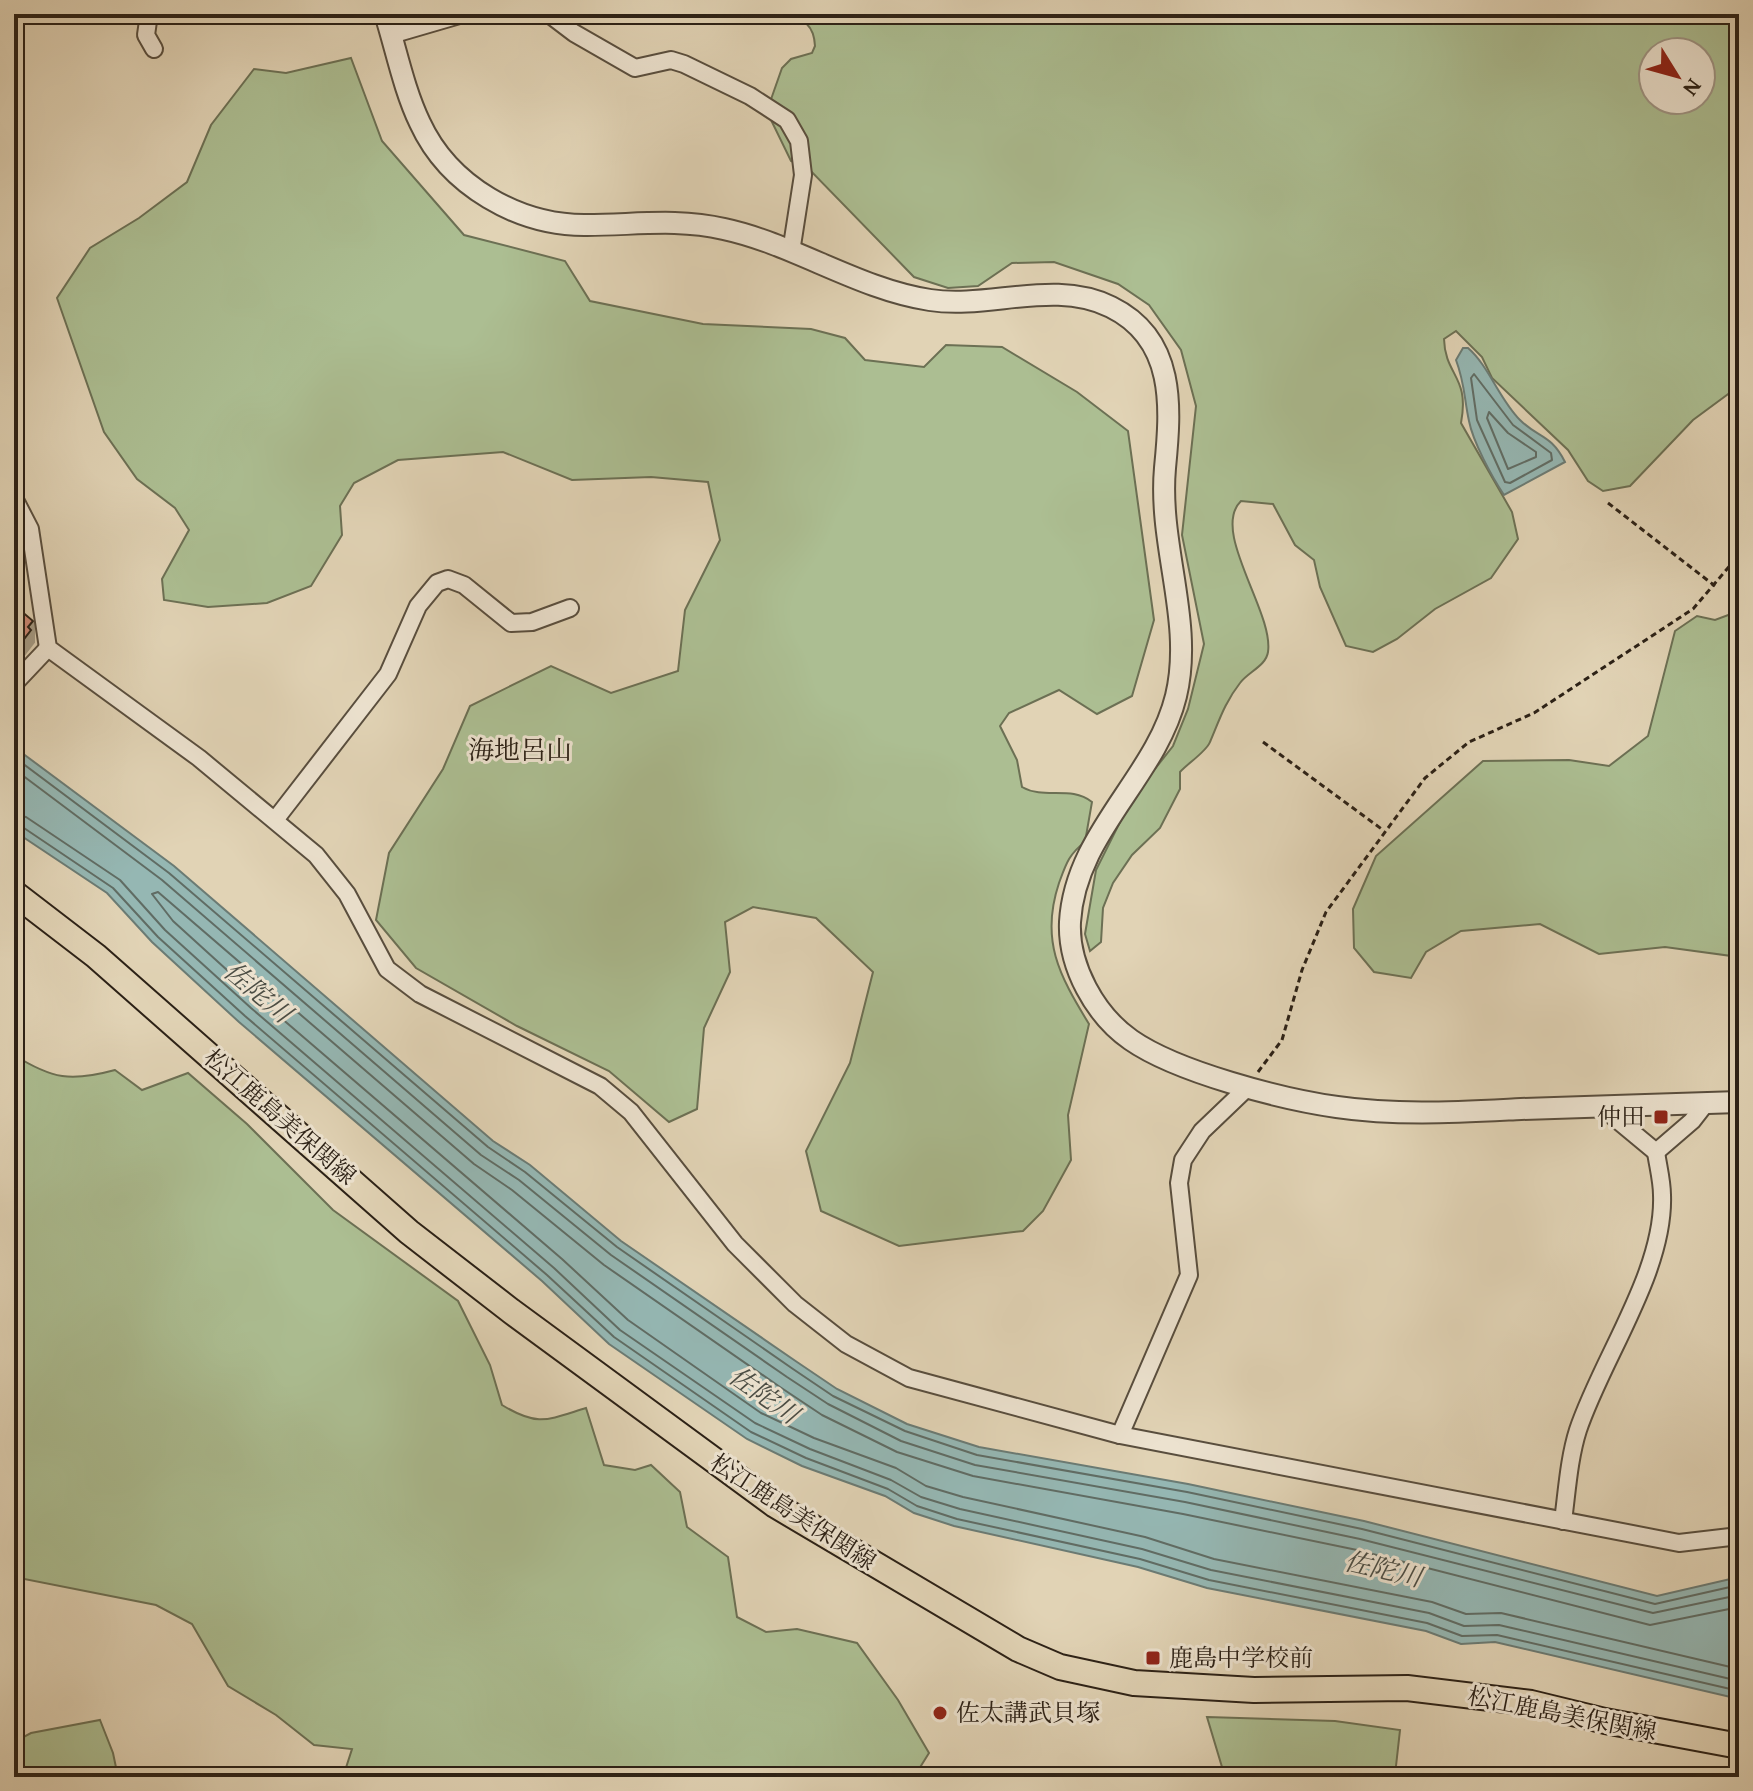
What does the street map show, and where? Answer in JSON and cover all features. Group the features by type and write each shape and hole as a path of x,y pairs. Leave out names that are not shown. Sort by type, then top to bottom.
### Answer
{"main road":[{"name":"松江鹿島美保関線","path":"14,893 96,956 409,1232 511,1311 775,1505 1018,1649 1060,1667 1134,1683 1254,1690 1407,1688 1531,1703 1739,1746"}],"street":[{"path":"149,14 146,35 154,49"},
{"path":"385,14 419,123 442,159 472,187 507,209 559,224 695,222 735,231 891,291 934,301 1042,294 1088,298 1117,310 1141,330 1157,352 1166,372 1170,410 1164,479 1164,535 1183,659 1174,702 1155,746 1099,833 1078,879 1070,926 1077,965 1097,1008 1130,1040 1170,1061 1248,1087 1338,1107 1427,1113 1739,1102"},
{"path":"391,35 463,14"},
{"path":"549,14 574,33 635,68 671,60 684,64 750,96 787,120 799,141 803,175 791,252"},
{"path":"14,498 30,529 48,648 199,758 316,855 347,894 387,969 420,994 600,1086 631,1112 735,1244 795,1304 846,1344 909,1378 1120,1435 1679,1543 1739,1536"},
{"path":"275,820 388,674 418,606 437,583 448,579 464,585 511,623 532,622 570,608"},
{"path":"14,684 48,648"},
{"path":"1120,1435 1189,1275 1179,1183 1183,1160 1202,1131 1248,1087"},
{"path":"1656,1152 1692,1121 1706,1103"},
{"path":"1563,1521 1577,1433 1604,1363 1639,1295 1659,1227 1662,1196 1656,1152 1615,1118 1607,1106"}],"path":[{"path":"1608,503 1715,586"},
{"path":"1248,1087 1282,1040 1302,970 1326,912 1409,795 1453,752 1568,692 1693,609 1739,555"},
{"path":"1263,742 1383,830"}],"green space":[{"path":"785,14 1739,14 1739,386 1693,420 1630,486 1603,491 1588,481 1568,450 1492,378 1482,357 1456,331 1444,339 1448,361 1462,395 1461,423 1512,512 1518,539 1491,578 1435,609 1397,639 1373,652 1346,646 1320,587 1314,560 1295,545 1273,504 1241,501 1234,514 1233,532 1262,616 1267,635 1267,657 1235,690 1208,746 1180,772 1180,789 1160,828 1132,855 1113,883 1103,908 1101,942 1090,951 1085,934 1096,870 1132,798 1173,746 1188,709 1204,644 1182,535 1196,406 1181,350 1149,305 1118,284 1054,262 1012,263 978,286 948,288 914,277 808,168 791,161 771,120 769,105 782,68 791,59 812,53 815,46 810,28 803,21"},
{"path":"351,58 382,141 464,235 565,261 590,301 703,324 811,329 845,338 865,360 924,367 946,345 1002,347 1077,392 1128,431 1154,620 1132,696 1097,714 1059,690 1009,713 1000,726 1017,760 1022,787 1031,791 1075,794 1092,802 1085,842 1072,855 1064,870 1051,922 1052,940 1061,973 1089,1024 1068,1115 1071,1160 1043,1211 1023,1231 899,1246 821,1211 806,1151 850,1063 873,972 816,918 753,907 725,922 730,972 704,1028 697,1109 669,1122 609,1071 517,1026 416,968 376,920 389,853 443,769 470,706 551,666 611,693 678,671 685,610 720,540 708,482 651,477 572,480 503,452 398,460 354,483 340,506 342,535 311,586 267,603 208,607 164,600 162,579 189,530 175,508 137,479 104,432 57,298 90,248 139,218 187,182 211,125 254,69 286,73"},
{"path":"1739,611 1739,957 1665,947 1599,954 1540,924 1461,931 1426,952 1411,978 1374,972 1354,948 1353,909 1376,856 1483,761 1569,760 1609,766 1648,736 1675,631 1697,616 1715,620"},
{"path":"14,1055 40,1069 62,1076 86,1076 115,1070 142,1090 188,1073 247,1124 333,1210 458,1301 490,1365 502,1405 534,1419 561,1416 586,1408 604,1465 635,1470 651,1465 680,1492 687,1527 728,1557 737,1617 766,1632 797,1629 857,1643 898,1700 929,1753 914,1777 343,1777 352,1749 314,1745 276,1715 228,1686 192,1624 156,1605 14,1577"},
{"path":"1207,1717 1335,1721 1400,1730 1395,1775 1402,1777 1225,1777"},
{"path":"100,1720 113,1753 118,1777 14,1777 14,1742 31,1733"}],"water":[{"path":"1463,348 1468,348 1475,355 1520,420 1549,441 1565,462 1504,495 1471,429 1456,360"},
{"name":"佐陀川","path":"14,747 174,866 493,1141 530,1165 621,1241 837,1389 907,1424 979,1447 1188,1484 1364,1521 1657,1596 1739,1577 1739,1699 1495,1642 1461,1644 1426,1631 1207,1588 1138,1567 954,1526 914,1513 885,1496 802,1466 747,1439 609,1344 542,1281 239,1022 152,942 107,893 14,831"}],"building":[{"path":"14,605 33,621 28,627 31,630 14,652"}],"place":[{"name":"仲田","path":"1661,1117"},
{"name":"鹿島中学校前","path":"1153,1658"},
{"name":"佐太講武貝塚","path":"940,1713"}],"district":[{"name":"海地呂山","path":"520,750"}]}
